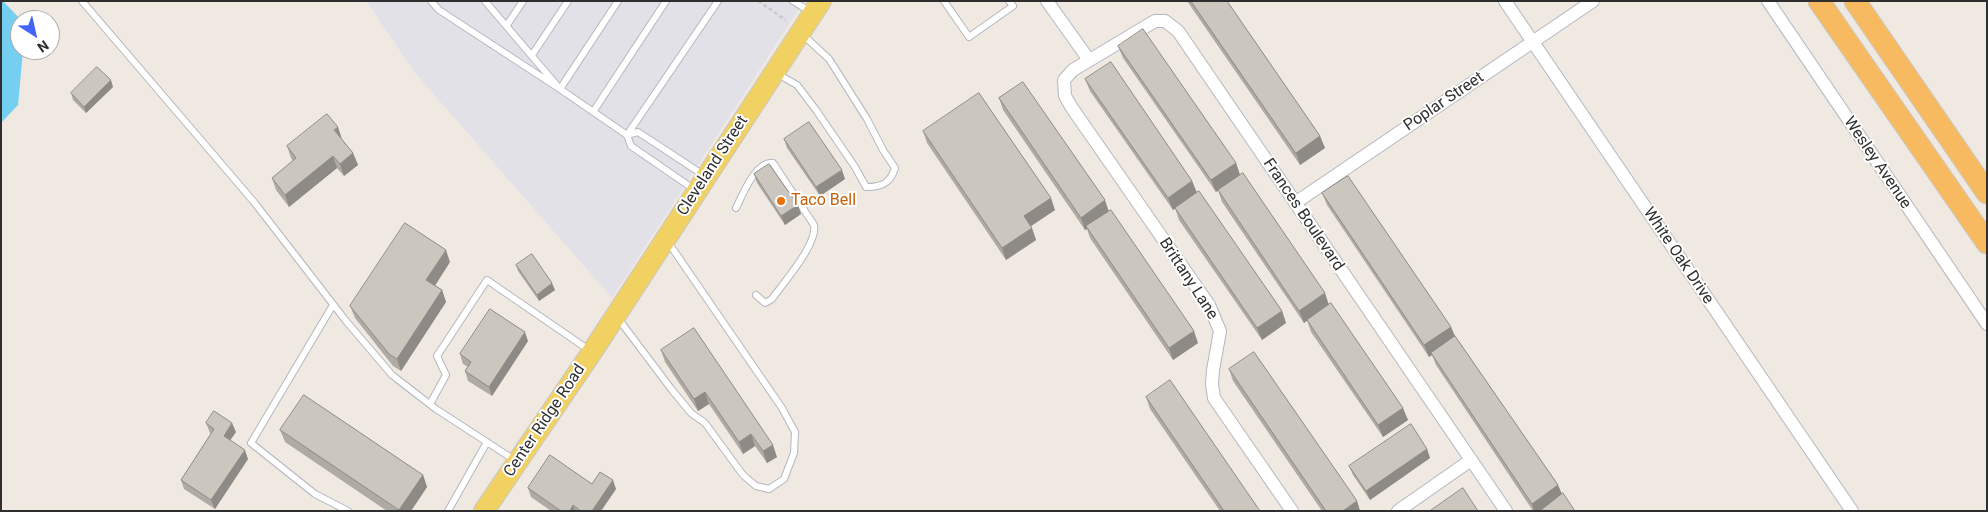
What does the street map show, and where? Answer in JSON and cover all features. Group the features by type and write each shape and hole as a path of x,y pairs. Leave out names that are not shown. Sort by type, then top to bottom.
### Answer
{"highway":[{"path":"1819,1 1987,244"},
{"path":"1855,1 1987,193"}],"main road":[{"name":"Cleveland Street","path":"604,332 774,72 793,26 817,7"},
{"name":"Center Ridge Road","path":"484,511 604,332"}],"street":[{"path":"1047,1 1089,60"},
{"name":"White Oak Drive","path":"1505,1 1852,511"},
{"name":"Poplar Street","path":"1295,203 1593,1"},
{"name":"Wesley Avenue","path":"1768,1 1987,324"},
{"name":"Frances Boulevard","path":"1064,80 1074,70 1145,25 1162,20 1171,25 1182,37 1506,511"},
{"name":"Brittany Lane","path":"1064,80 1066,96 1072,108 1209,305 1220,332 1213,370 1214,398 1292,511"},
{"path":"1398,511 1471,460"}],"lane":[{"path":"82,1 254,202 334,305 392,375 430,404 517,462"},
{"path":"432,1 439,10 560,89 627,136 631,146 701,184"},
{"path":"485,1 560,89"},
{"path":"507,25 523,1"},
{"path":"532,55 568,1"},
{"path":"560,89 618,1"},
{"path":"593,112 666,1"},
{"path":"627,136 718,1"},
{"path":"793,1 817,7"},
{"path":"944,1 969,37 1013,6 1009,1"},
{"path":"774,72 797,85 802,91 866,187 881,187 892,177 895,168 883,150 868,119 829,59 793,26"},
{"path":"627,136 638,132 701,184"},
{"path":"736,208 756,171 768,162 775,165 814,225 815,230 812,242 772,299 765,304 756,295"},
{"path":"616,314 678,398 691,414 704,422 743,475 756,486 770,489 784,479 794,453 795,432 782,408 665,239"},
{"path":"430,404 446,375 437,356 487,280 592,352"},
{"path":"334,305 251,442 315,494 348,511"},
{"path":"448,511 487,442"}],"path":[{"path":"758,1 793,26"}],"shaded area":[{"path":"366,1 804,1 612,298 415,73"}],"water":[{"path":"1,1 3,1 12,10 10,60 22,60 18,105 1,123"}],"building":[{"path":"1191,1 1227,1 1320,136 1296,153"},
{"path":"1143,29 1236,163 1211,180 1118,46"},
{"path":"1111,62 1192,181 1168,198 1085,79"},
{"path":"97,67 111,80 84,107 71,93"},
{"path":"1023,82 1105,200 1081,218 999,98"},
{"path":"979,93 1051,198 1024,216 1032,228 1002,248 923,131"},
{"path":"327,114 338,127 334,130 353,153 340,164 333,156 285,195 272,178 296,158 287,146"},
{"path":"809,122 842,170 816,187 784,139"},
{"name":"Taco Bell","path":"769,164 798,205 781,216 754,174"},
{"path":"1243,173 1325,293 1299,311 1218,190"},
{"path":"1348,176 1451,327 1424,345 1322,193"},
{"path":"1199,191 1282,311 1257,328 1175,208"},
{"path":"1111,210 1194,331 1169,348 1086,226"},
{"path":"405,223 446,250 426,280 442,290 397,359 389,354 350,306"},
{"path":"532,254 552,283 537,295 516,265"},
{"path":"1331,303 1403,408 1378,425 1307,320"},
{"path":"490,309 525,332 489,387 465,371 471,362 460,354"},
{"path":"694,328 773,445 763,451 751,434 739,442 705,392 694,399 661,350"},
{"path":"1455,336 1558,485 1532,504 1431,353"},
{"path":"1254,352 1357,501 1343,511 1326,511 1229,369"},
{"path":"1170,380 1260,511 1224,511 1146,397"},
{"path":"304,395 423,475 399,510 280,430"},
{"path":"214,411 232,423 224,436 245,450 211,500 181,480 214,429 206,423"},
{"path":"1411,424 1427,449 1366,491 1349,466"},
{"path":"550,455 592,484 600,472 613,480 592,511 581,511 573,505 570,511 561,511 528,488"},
{"path":"1463,488 1478,511 1430,511"},
{"path":"1563,493 1575,511 1540,511"}],"place":[{"name":"Taco Bell","path":"781,201"}]}
